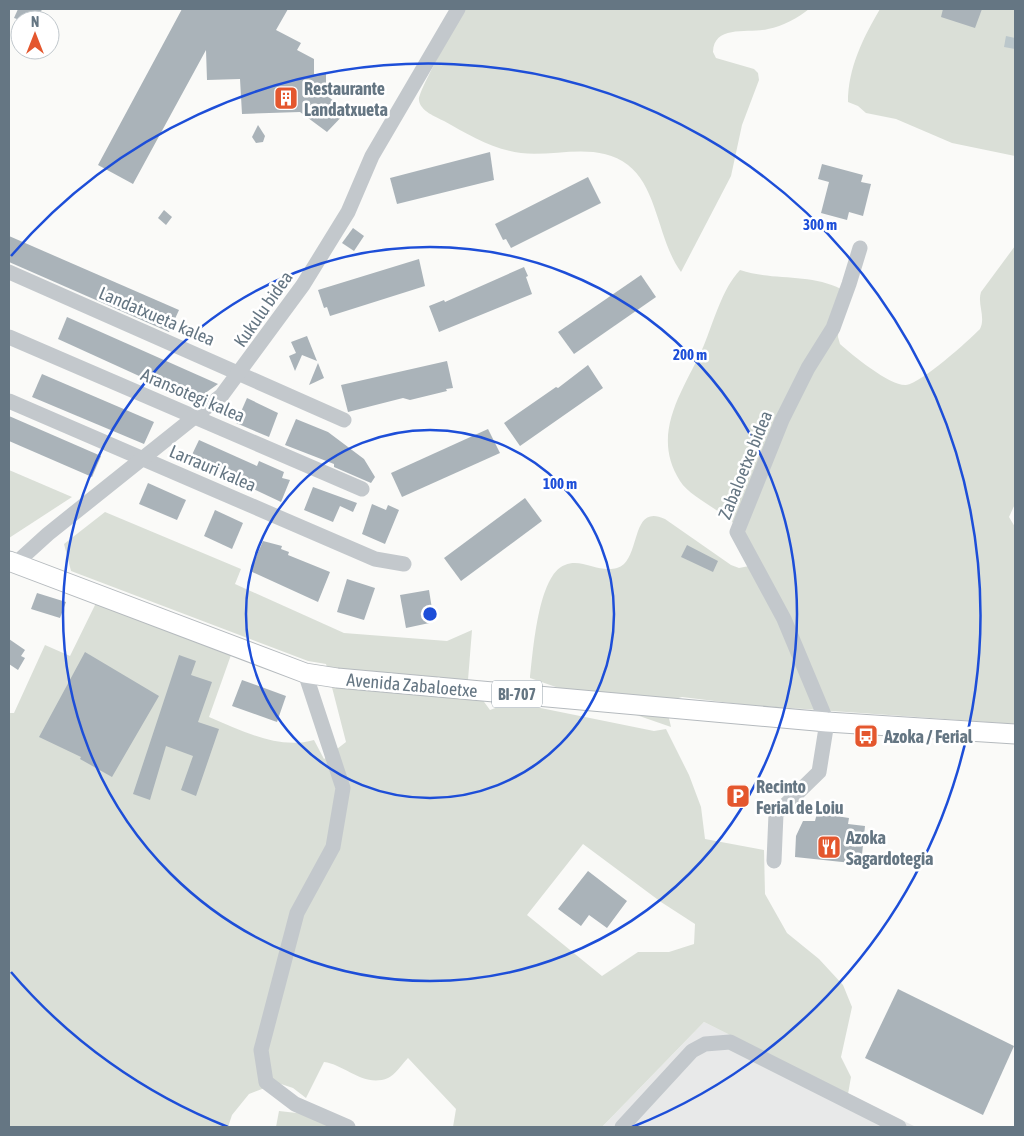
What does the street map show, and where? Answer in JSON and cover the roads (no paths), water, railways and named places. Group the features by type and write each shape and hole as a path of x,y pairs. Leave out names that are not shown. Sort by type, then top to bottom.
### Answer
{"main road":[{"name":"Avenida Zabaloetxe","path":"13,562 250,654 305,673 336,678 827,722 1015,734"}],"street":[{"name":"Kukulu bidea","path":"13,562 222,395 240,373 303,286 348,212 372,156 458,9"},
{"name":"Zabaloetxe bidea","path":"827,722 784,619 736,532 782,420 808,368 832,328 849,284 860,248"},
{"name":"Landatxueta kalea","path":"9,272 344,420"},
{"name":"Aransotegi kalea","path":"9,336 362,489"},
{"name":"Larrauri kalea","path":"9,402 375,559 404,564"},
{"path":"305,673 343,788 333,847 298,913 260,1050 266,1082 295,1104 348,1127"},
{"path":"774,861 776,814 819,772 827,722"},
{"path":"622,1127 692,1052 705,1044 730,1042 898,1127"}],"place":[{"name":"Restaurante Landatxueta","path":"286,98"},
{"name":"Azoka / Ferial","path":"866,736"},
{"name":"Recinto Ferial de Loiu","path":"738,796"},
{"name":"Azoka Sagardotegia","path":"829,847"}]}
